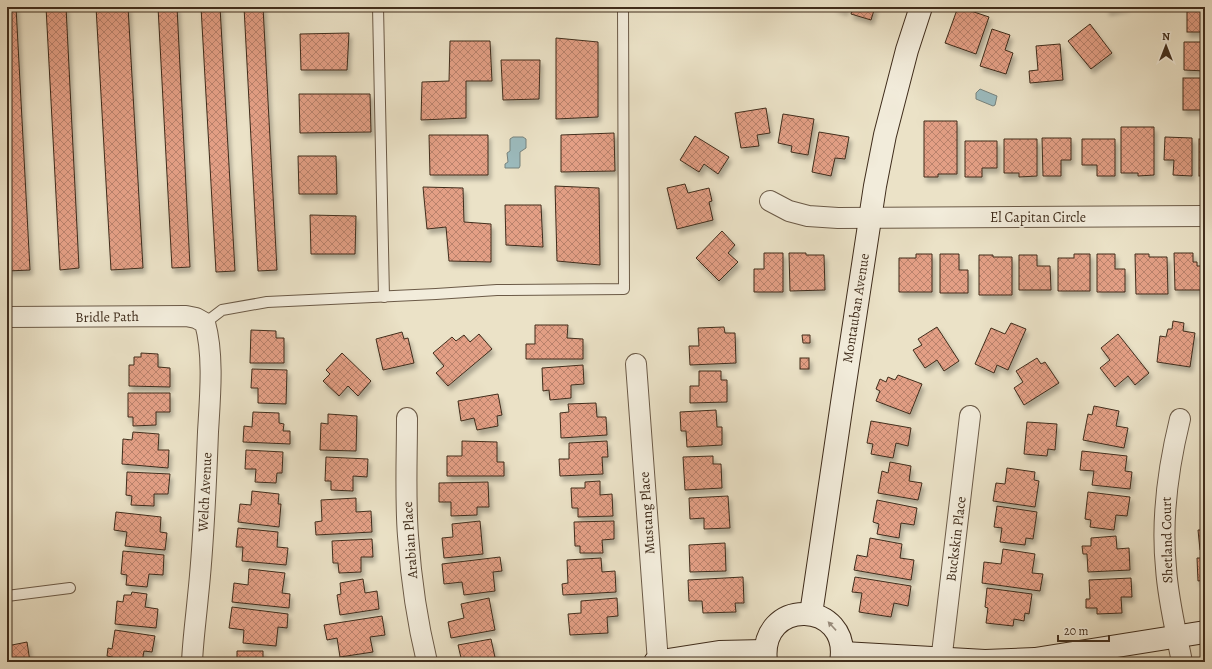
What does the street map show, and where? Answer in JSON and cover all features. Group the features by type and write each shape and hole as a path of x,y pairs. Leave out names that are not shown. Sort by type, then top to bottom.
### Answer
{"street":[{"name":"Montauban Avenue","path":"811,614 870,218 885,135 907,50 921,7"},
{"name":"El Capitan Circle","path":"770,201 789,211 808,216 838,218 1205,216"},
{"name":"Bridle Path","path":"7,317 186,316 196,318 205,323"},
{"name":"Welch Avenue","path":"192,662 205,501 210,400 210,349 209,335 205,323"},
{"name":"Mustang Place","path":"636,364 657,662"},
{"name":"Buckskin Place","path":"941,661 970,416"},
{"name":"Arabian Place","path":"406,418 406,495 408,536 413,587 421,638 427,662"},
{"name":"Shetland Court","path":"1180,419 1172,448 1167,486 1164,531 1170,606 1182,662"},
{"path":"657,662 719,652 765,656 767,638 774,626 785,618 798,614 811,614 824,619 834,628 841,639 842,657 941,661 1035,659 1205,632"}],"lane":[{"path":"378,7 384,297"},
{"path":"205,323 222,310 267,302 497,290 624,289 623,7"},
{"path":"7,596 70,588"}],"water":[{"path":"980,89 997,96 995,105 993,106 976,99 976,93"},
{"path":"513,137 523,137 526,139 526,148 520,152 519,168 505,168 505,164 508,162 507,153 510,151 510,139"}],"building":[{"path":"7,7 16,7 30,270 7,271"},
{"path":"46,7 66,7 79,268 60,270"},
{"path":"96,7 128,7 143,268 111,270"},
{"path":"158,7 177,7 190,267 172,268"},
{"path":"201,7 220,7 235,271 216,272"},
{"path":"244,7 263,7 277,270 258,271"},
{"path":"834,7 847,7 845,11"},
{"path":"853,7 875,7 871,20 851,14"},
{"path":"958,7 967,7 972,9 971,11 989,17 976,54 945,43"},
{"path":"1107,7 1127,7 1107,11"},
{"path":"1187,7 1205,7 1205,32 1187,32"},
{"path":"1090,24 1112,53 1091,69 1068,41"},
{"path":"992,29 1010,35 1005,50 1013,53 1006,74 980,66"},
{"path":"349,33 347,70 301,70 300,34"},
{"path":"556,38 598,42 598,117 556,119"},
{"path":"450,41 490,41 492,81 466,81 466,118 421,120 422,82 449,81"},
{"path":"1184,42 1205,42 1205,71 1184,70"},
{"path":"1060,44 1063,80 1030,83 1029,71 1038,70 1036,46"},
{"path":"501,60 540,60 539,99 503,100"},
{"path":"1183,78 1205,78 1205,110 1183,110"},
{"path":"299,94 370,94 371,132 300,133"},
{"path":"766,108 770,133 757,135 759,146 741,148 735,113"},
{"path":"783,114 814,119 808,155 791,152 792,146 778,143"},
{"path":"924,121 957,121 957,174 938,174 938,177 924,177"},
{"path":"1121,127 1154,127 1154,175 1138,176 1138,173 1121,173"},
{"path":"819,132 849,137 845,159 835,158 831,176 812,172"},
{"path":"614,133 615,171 561,172 561,135"},
{"path":"429,135 488,135 488,175 430,175"},
{"path":"695,136 729,157 718,174 704,164 699,172 680,160"},
{"path":"1165,137 1192,138 1192,176 1173,175 1174,160 1164,160"},
{"path":"1042,138 1071,138 1071,160 1061,160 1061,176 1043,176"},
{"path":"1004,139 1037,139 1037,176 1019,177 1019,173 1004,173"},
{"path":"1082,139 1115,139 1115,176 1097,176 1097,165 1082,165"},
{"path":"1199,139 1205,139 1205,176 1199,176"},
{"path":"965,141 997,141 997,168 982,168 982,177 965,177"},
{"path":"298,156 336,156 337,194 299,194"},
{"path":"685,184 688,193 709,188 712,201 709,202 713,220 677,229 667,188"},
{"path":"555,186 599,188 600,265 557,261"},
{"path":"423,187 463,188 464,222 491,224 491,262 449,261 446,227 427,229"},
{"path":"505,205 541,205 543,247 506,245"},
{"path":"310,215 356,216 355,254 311,254"},
{"path":"722,231 735,245 728,253 738,262 719,281 696,258"},
{"path":"764,253 783,253 783,292 754,292 754,269 764,269"},
{"path":"789,253 824,255 825,290 790,291"},
{"path":"1174,253 1193,253 1193,262 1197,262 1197,266 1205,266 1205,290 1175,290"},
{"path":"916,254 932,254 932,292 899,292 899,258 916,258"},
{"path":"940,254 959,254 959,270 968,270 968,293 940,293"},
{"path":"1074,254 1090,254 1090,291 1058,291 1058,258 1074,258"},
{"path":"1097,254 1115,254 1115,269 1125,269 1125,292 1097,292"},
{"path":"1135,254 1149,254 1149,257 1167,257 1168,294 1136,294"},
{"path":"979,255 1012,257 1012,295 979,295"},
{"path":"1019,255 1037,255 1037,266 1050,266 1051,290 1019,290"},
{"path":"1173,321 1184,323 1183,331 1195,333 1190,367 1157,362 1160,336 1166,337 1168,329 1172,329"},
{"path":"1011,323 1026,329 1008,370 997,365 994,373 975,364 991,328 1005,334"},
{"path":"535,325 568,325 567,338 583,339 583,359 526,359 526,344 535,344"},
{"path":"724,327 725,333 735,333 736,363 690,365 689,346 699,346 698,328"},
{"path":"937,327 959,361 944,371 937,360 925,368 913,350 922,345 918,339"},
{"path":"251,330 276,331 276,338 284,338 284,363 250,363"},
{"path":"402,332 404,339 408,338 414,363 383,370 376,339"},
{"path":"479,334 492,349 448,386 436,373 444,366 433,353 452,337 456,341 464,335 470,342"},
{"path":"1118,334 1149,373 1135,385 1128,376 1115,387 1100,368 1110,360 1101,348"},
{"path":"802,335 810,335 810,343 803,343"},
{"path":"141,353 158,354 158,367 170,368 170,387 129,386 129,365 134,365 134,357 141,357"},
{"path":"342,353 371,381 358,396 348,386 339,396 323,381 330,374 326,370"},
{"path":"800,358 809,358 809,369 800,369"},
{"path":"1037,358 1041,364 1045,362 1059,383 1024,405 1014,388 1023,382 1016,371"},
{"path":"583,365 584,384 571,385 571,398 550,400 549,390 543,391 542,368"},
{"path":"252,369 287,370 286,404 258,403 258,388 251,388"},
{"path":"699,371 721,371 721,380 727,380 727,402 690,403 690,386 699,386"},
{"path":"898,375 922,384 910,414 876,401 880,391 876,389 880,379 886,382 888,377 895,380"},
{"path":"128,393 170,393 170,412 156,412 156,425 133,426 133,417 128,417"},
{"path":"498,394 502,415 497,416 498,426 477,430 474,418 461,421 458,401"},
{"path":"596,403 597,417 606,417 607,435 561,438 560,413 569,412 568,404"},
{"path":"1094,406 1119,411 1116,426 1128,428 1124,448 1083,440 1088,414 1092,415"},
{"path":"716,410 717,427 722,427 722,445 687,447 686,431 681,431 680,412"},
{"path":"253,412 279,413 279,423 284,424 283,431 290,431 290,444 243,442 244,426 252,427"},
{"path":"328,414 357,416 356,451 320,450 321,423 328,424"},
{"path":"871,421 911,428 908,446 896,443 893,458 871,454 873,444 867,443"},
{"path":"1027,422 1057,424 1055,450 1048,449 1047,456 1024,454"},
{"path":"133,432 159,434 158,450 169,450 168,468 122,464 123,439 132,440"},
{"path":"462,441 497,442 497,462 504,462 504,476 447,476 447,456 462,456"},
{"path":"607,441 608,457 602,457 603,474 560,476 559,459 569,459 569,443"},
{"path":"246,450 283,452 282,473 277,473 276,483 255,482 256,469 245,469"},
{"path":"1082,451 1127,456 1125,471 1132,472 1130,489 1092,485 1094,471 1080,470"},
{"path":"713,456 713,464 721,464 722,488 685,490 683,457"},
{"path":"326,457 368,459 367,477 353,476 353,491 331,490 331,481 325,481"},
{"path":"890,462 911,466 909,481 922,483 918,500 878,493 882,471 888,473"},
{"path":"1007,468 1035,472 1034,480 1039,481 1035,507 993,501 996,483 1005,484"},
{"path":"127,472 170,474 168,494 154,494 154,506 131,505 132,496 126,495"},
{"path":"1203,473 1205,473 1205,492 1201,492"},
{"path":"600,481 600,495 612,494 613,516 578,517 578,508 572,508 571,488 585,488 585,482"},
{"path":"488,482 489,507 477,507 477,515 451,516 451,502 439,502 439,483"},
{"path":"252,491 279,494 278,504 281,504 279,527 238,522 240,504 251,505"},
{"path":"1088,492 1130,497 1127,516 1116,515 1114,530 1090,527 1091,520 1085,519"},
{"path":"728,496 730,528 704,529 704,518 690,519 689,498"},
{"path":"356,498 356,512 371,511 372,532 316,535 315,522 322,521 321,500"},
{"path":"877,500 917,508 914,525 901,523 899,538 877,534 879,524 873,522"},
{"path":"997,506 1037,512 1033,539 1026,538 1025,545 1000,542 1002,528 994,527"},
{"path":"116,512 161,517 160,532 167,533 165,550 125,546 127,532 114,530"},
{"path":"480,521 483,554 444,558 442,538 453,537 452,524"},
{"path":"614,521 614,539 602,540 603,553 580,553 580,546 575,546 574,522"},
{"path":"238,528 278,532 277,547 288,548 286,565 242,561 243,547 236,547"},
{"path":"1198,530 1205,530 1205,549 1200,550"},
{"path":"1116,536 1117,549 1129,548 1130,570 1088,572 1087,554 1083,554 1082,546 1091,546 1091,538"},
{"path":"870,538 902,544 900,558 914,560 911,580 854,570 857,555 867,557"},
{"path":"372,539 373,557 361,557 361,572 339,573 338,563 333,563 332,541"},
{"path":"725,543 726,571 690,572 689,545"},
{"path":"1003,549 1035,554 1032,573 1043,574 1040,591 982,583 984,562 1001,564"},
{"path":"123,551 164,555 163,575 149,574 147,587 126,585 127,575 121,574"},
{"path":"500,557 502,571 493,572 495,591 464,595 462,582 444,584 442,564"},
{"path":"601,558 602,572 615,571 616,592 563,595 562,584 568,583 567,560"},
{"path":"1197,558 1205,558 1205,580 1198,581"},
{"path":"249,569 285,573 282,593 290,594 289,608 232,602 234,583 248,585"},
{"path":"743,577 744,603 735,603 736,612 703,613 702,601 689,601 688,580"},
{"path":"855,577 911,586 908,606 894,603 891,617 859,612 862,593 852,592"},
{"path":"1131,578 1132,597 1121,597 1122,613 1097,614 1097,608 1086,608 1086,599 1090,599 1089,580"},
{"path":"363,579 365,593 377,591 379,609 340,615 337,595 341,594 340,583"},
{"path":"987,588 1032,594 1029,614 1025,613 1024,621 1014,619 1013,626 986,623 988,608 985,607"},
{"path":"132,592 147,594 145,607 158,609 156,628 115,624 117,601 123,602 124,595 131,595"},
{"path":"489,598 495,630 451,638 448,622 464,618 461,604"},
{"path":"617,598 618,616 607,617 608,633 570,635 568,614 581,613 581,601"},
{"path":"232,607 288,614 287,628 278,627 276,646 243,643 244,630 229,628"},
{"path":"382,616 385,635 370,637 373,652 340,657 337,638 327,640 324,625"},
{"path":"115,630 155,636 152,652 144,651 142,662 115,662 116,658 107,656 108,648 112,649"},
{"path":"491,639 496,662 462,662 458,645"},
{"path":"27,642 30,662 7,662 7,646"},
{"path":"237,651 263,651 263,659 268,659 268,662 237,662"}]}
